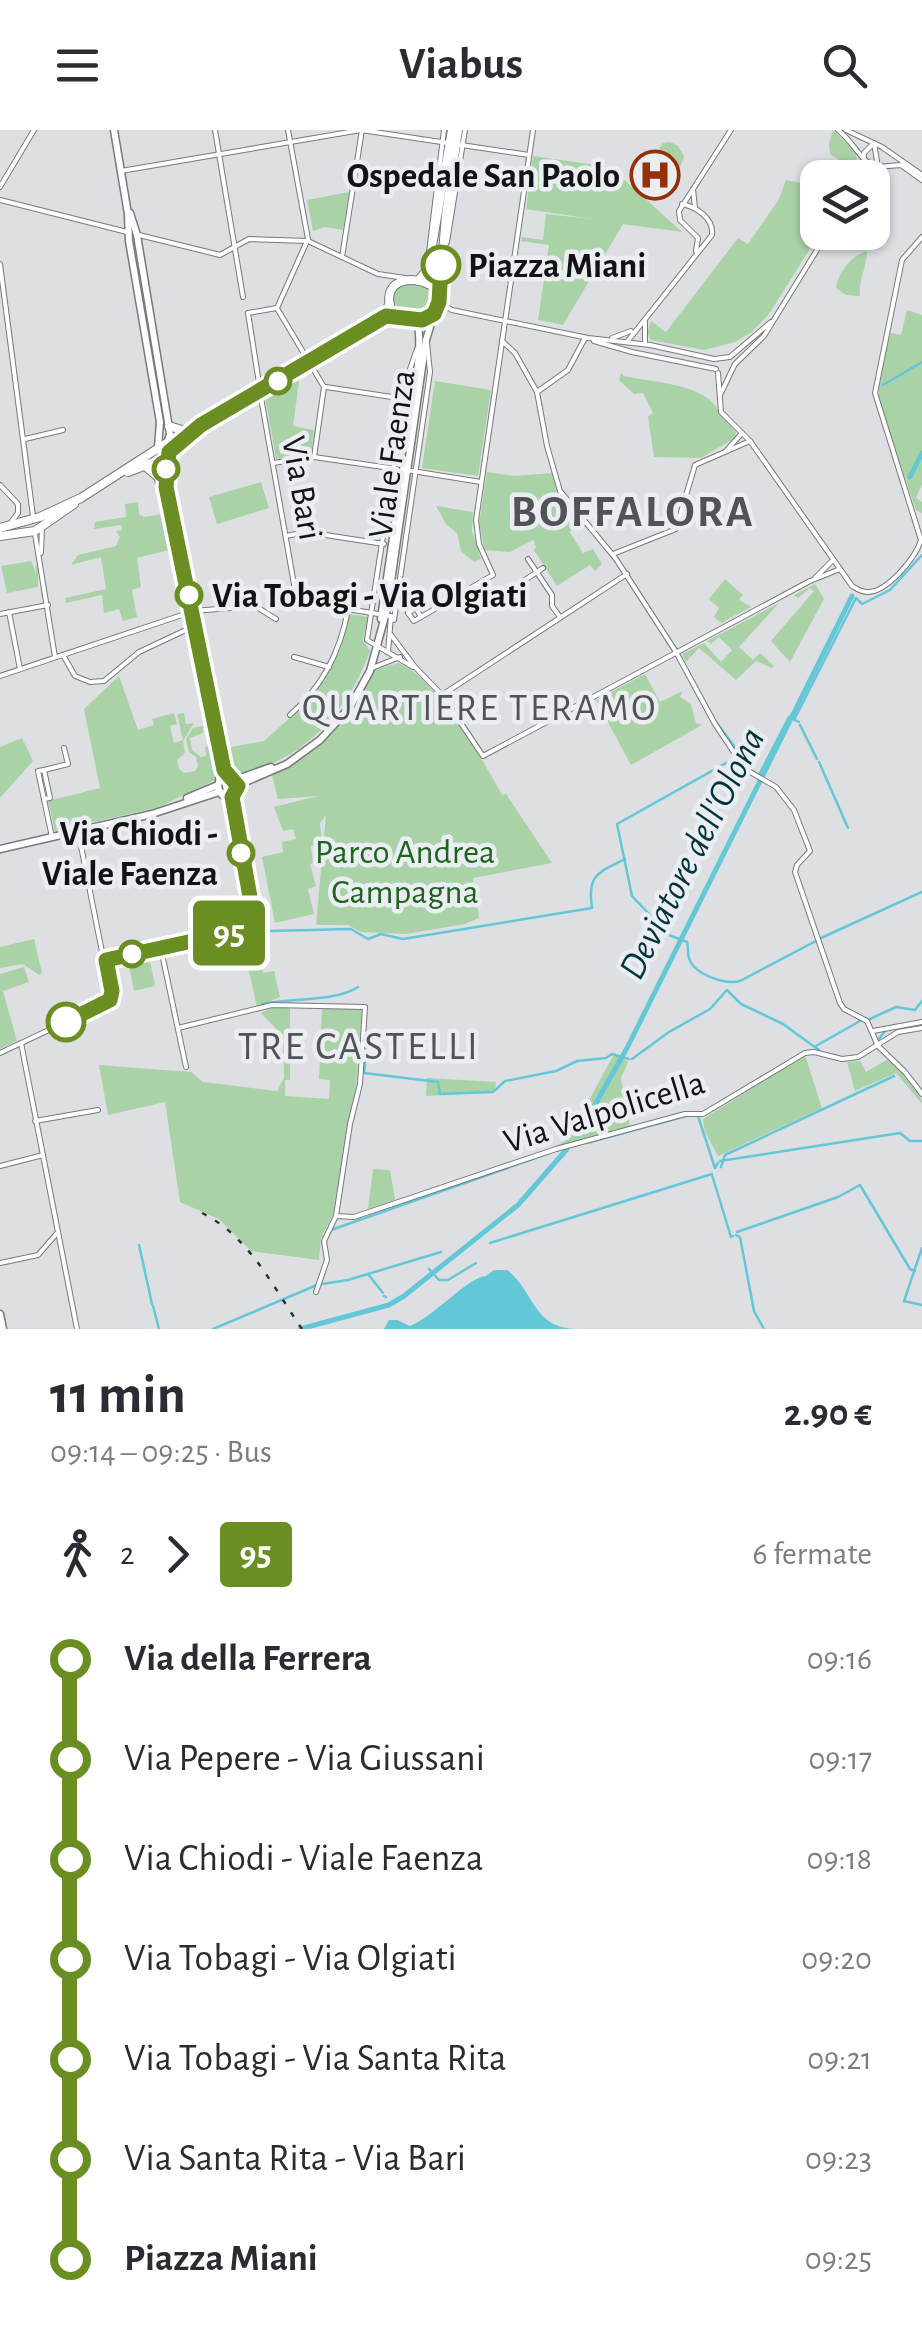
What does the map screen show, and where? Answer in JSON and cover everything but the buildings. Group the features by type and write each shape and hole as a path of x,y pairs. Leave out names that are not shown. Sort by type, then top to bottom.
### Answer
{"main road":[{"path":"308,360 386,316 416,319 436,309 455,130"},
{"path":"418,281 430,257 453,144"},
{"path":"0,538 13,536 81,498 383,312 395,283 405,278 438,290"},
{"path":"389,304 400,316"},
{"path":"166,423 185,430"},
{"path":"114,478 159,458 165,447 185,430 201,425"},
{"path":"144,465 158,477"},
{"path":"3,525 38,523"}],"street":[{"path":"34,130 0,195 220,255 253,239 308,242 378,274 388,282 390,291"},
{"path":"114,130 127,211 126,223 115,229"},
{"path":"215,130 243,296"},
{"path":"288,130 308,242 277,308 324,386 314,457"},
{"path":"121,171 362,130 530,155"},
{"path":"342,257 362,130"},
{"path":"421,617 493,574 476,531 533,130"},
{"path":"694,256 698,238 680,220 682,204 731,130"},
{"path":"838,130 867,160"},
{"path":"846,130 874,143 922,177"},
{"path":"864,160 874,143"},
{"path":"874,143 875,160"},
{"path":"890,166 906,166 922,177"},
{"path":"693,189 695,208"},
{"path":"627,342 708,242 713,229 710,222 695,208 682,204"},
{"path":"127,211 137,235 144,307 160,372 166,423 166,487 189,629 227,787"},
{"path":"137,235 151,373 166,423"},
{"path":"719,359 719,398 724,416 750,441 840,569 860,590 880,589 918,549 921,536 919,519 874,394 902,260 921,238"},
{"path":"719,398 727,376 761,340 816,250"},
{"path":"0,264 55,657"},
{"path":"378,274 405,278"},
{"name":"Via Bari","path":"277,308 248,313 298,602 380,614"},
{"path":"436,309 452,310"},
{"path":"436,309 586,338 727,376"},
{"name":"Viale Faenza","path":"380,614 426,340 436,309"},
{"path":"645,344 643,325 648,314"},
{"name":"Viale Faenza","path":"388,652 420,329 416,319"},
{"path":"586,338 645,344 719,359 730,357 770,322"},
{"path":"607,340 635,328"},
{"path":"536,392 568,370 586,338"},
{"path":"502,341 515,353 536,392 546,446 560,491 613,554 746,769 776,787 794,810 810,849 795,872 840,1003 867,1021 878,1046 922,1094"},
{"path":"627,342 633,352"},
{"path":"633,352 645,344"},
{"name":"Viale Faenza","path":"227,787 287,764 320,740 353,703 370,671 377,647 384,544 405,470 405,399 410,364 417,349"},
{"path":"667,358 668,349"},
{"path":"730,357 735,364"},
{"path":"151,373 160,372"},
{"path":"324,386 405,399"},
{"path":"24,439 63,430"},
{"path":"726,451 742,432"},
{"path":"613,554 676,529 694,466 750,441"},
{"path":"273,463 314,457 482,482"},
{"path":"106,960 243,930 252,922 253,908 158,477 159,458"},
{"path":"0,485 17,502 18,513 3,525"},
{"path":"286,536 306,532 384,544"},
{"path":"528,559 552,595 552,606 560,617"},
{"path":"814,578 833,560"},
{"path":"522,582 543,568"},
{"path":"391,635 414,667 442,695 482,756 814,578 840,569"},
{"path":"442,695 626,574"},
{"path":"0,614 48,605"},
{"path":"0,674 189,612 255,606 276,619"},
{"path":"290,715 329,668 340,646 348,610"},
{"path":"9,612 20,669"},
{"name":"Viale Faenza","path":"380,614 392,617 391,635"},
{"path":"62,655 76,676 96,682 110,678 146,648 189,629"},
{"path":"377,647 414,667"},
{"name":"Viale Faenza","path":"227,787 280,763 320,735 354,693 377,647"},
{"path":"399,648 400,657"},
{"path":"294,657 329,668"},
{"path":"370,671 400,657"},
{"path":"52,837 38,772 68,764 64,748"},
{"path":"1,846 172,807 227,787"},
{"path":"0,1053 110,1000 112,991 78,831"},
{"path":"160,948 186,1067"},
{"path":"178,1028 272,1004 365,1007 360,1084 336,1216 325,1238 327,1260 316,1292"},
{"path":"872,1031 922,1025"},
{"name":"Via Valpolicella","path":"336,1216 354,1216 568,1146 685,1114 705,1113 809,1052 846,1059 864,1056 898,1032 922,1025"},
{"path":"21,1043 77,1329"},
{"path":"35,1121 98,1110"},
{"path":"0,1166 43,1155"},
{"path":"0,1263 32,1258 58,1232"},
{"path":"0,1314 4,1329"}],"green space":[{"path":"833,130 856,153 857,160 839,160 830,154"},
{"path":"670,142 684,156 676,179 658,174 657,170 659,151 663,143"},
{"path":"533,156 610,167 682,232 623,224 563,325 538,320 549,245 521,241 522,237 543,240 546,214 592,219 526,209"},
{"path":"786,180 800,183 800,250 809,250 769,314 752,332 735,342 704,350 651,340 647,333 651,321 666,332 738,238 748,244 779,199"},
{"path":"349,192 343,230 325,227 313,231 307,200"},
{"path":"867,251 860,296 846,295 836,288 840,276 851,260"},
{"name":"Piazza Miani","path":"407,283 431,289 435,298 430,313 420,315 396,308 392,297 396,287"},
{"path":"907,310 922,315 922,484 916,498 922,502 922,513 916,510 879,400 878,383 890,333 901,335"},
{"path":"621,373 703,395 736,432 735,438 701,458 654,457 648,417 653,413 643,393 634,394 619,380"},
{"path":"300,374 293,426 314,430 311,453 276,459 265,396"},
{"path":"435,381 491,390 478,476 422,468"},
{"path":"487,472 516,476 552,473 563,501 589,526 569,531 583,553 593,549 602,564 595,571 590,565 557,586 534,550 533,540 510,552 485,550 479,524"},
{"path":"261,482 269,508 217,524 209,497"},
{"path":"138,502 139,514 144,517 162,514 169,550 137,558 141,587 132,590 137,617 123,621 119,609 104,613 102,595 66,603 65,598 106,589 101,557 71,565 78,555 116,546 120,537 116,531 122,530 121,525 94,529 95,522 126,517 125,504"},
{"path":"436,506 473,512 472,531 481,559 474,562 461,551 457,533 446,524"},
{"path":"31,561 36,573 36,565 38,568 38,587 7,593 1,566"},
{"path":"725,579 743,595 739,600 751,607 721,623 714,617 719,608 709,599"},
{"path":"815,584 824,599 790,662 771,641 814,591 810,588 798,598 794,595"},
{"path":"779,603 739,647 753,660 760,653 772,668 756,661 736,680 699,648 686,662 682,654 704,643 721,662 732,650 719,637 711,644 707,641"},
{"path":"350,614 368,617 363,640 370,651 341,706 298,749 261,768 231,774 224,748 264,741 313,697 341,648"},
{"name":"Parco Andrea Campagna","path":"398,663 412,670 441,701 552,863 473,878 479,918 465,924 406,934 361,932 348,925 316,925 326,815 320,823 322,843 311,846 310,864 316,886 308,889 314,914 275,923 262,857 283,852 282,842 296,839 293,829 283,831 274,807 318,796 278,799 272,775 305,756 332,732 374,670"},
{"path":"645,674 660,702 683,691 680,697 691,704 696,723 702,725 631,765 596,700"},
{"path":"119,676 138,730 154,725 152,719 174,713 177,724 170,726 174,743 183,740 177,714 184,713 186,724 194,723 183,741 185,753 177,760 184,773 195,771 198,766 186,739 193,728 203,726 203,733 190,738 192,750 206,756 205,747 210,746 217,779 159,807 55,831 48,801 100,788 84,709"},
{"path":"22,738 33,761 0,798 0,747"},
{"path":"241,936 255,942 263,973 274,971 280,997 257,1007"},
{"path":"34,939 42,973 39,975 23,964 0,968 0,947"},
{"path":"149,956 155,986 134,991 128,960"},
{"path":"24,967 29,982 3,991 17,1041 0,1049 0,974"},
{"path":"273,1007 290,1008 290,1080 285,1080 285,1096 329,1099 330,1080 319,1079 322,1009 362,1009 356,1085 333,1214 321,1238 319,1260 251,1251 219,1219 180,1202 165,1102 108,1115 99,1065 191,1072 203,1082 277,1091 284,1078 283,1036 261,1013"},
{"path":"619,1055 628,1062 621,1078 630,1126 555,1147 568,1139 613,1056"},
{"path":"805,1055 822,1108 718,1156 705,1132 703,1119"},
{"path":"888,1059 914,1084 922,1104 896,1073 855,1091 847,1062 860,1061 866,1072"},
{"path":"427,1078 496,1082 495,1092 426,1096"},
{"path":"373,1169 390,1170 395,1200 368,1209"}],"water":[{"path":"494,1270 507,1270 551,1322 576,1329 384,1329 389,1320 410,1326 420,1321"}],"waterway":[{"path":"883,385 922,362"},
{"name":"Deviatore dell'Olona","path":"910,477 922,453"},
{"path":"794,720 856,598 862,604 890,590 922,555"},
{"name":"Deviatore dell'Olona","path":"578,1135 627,1048 852,596"},
{"name":"Deviatore dell'Olona","path":"739,753 759,775 789,717 799,722"},
{"path":"717,723 737,750"},
{"path":"800,725 817,759"},
{"path":"735,758 617,824 632,896 669,935 687,942 689,958 697,969 719,980 740,981 816,941"},
{"path":"819,762 848,828"},
{"path":"270,931 351,929 368,939 381,934 403,939 592,908 591,888 596,876 625,859"},
{"path":"821,938 922,892"},
{"path":"262,1004 325,997 358,987"},
{"path":"632,1059 710,1009 727,990 741,1004 783,1024 819,1050"},
{"path":"870,1019 896,1007 915,1010 922,1001"},
{"path":"816,1046 860,1021"},
{"path":"911,1027 922,1025"},
{"path":"878,1040 886,1030"},
{"path":"367,1046 364,1073 438,1082 440,1094 493,1092 505,1081 612,1054 629,1059"},
{"path":"721,1167 725,1155 894,1076"},
{"path":"587,1143 686,1116"},
{"path":"698,1116 715,1168 718,1163"},
{"path":"720,1161 900,1133 910,1141 922,1141"},
{"name":"Deviatore dell'Olona","path":"300,1329 389,1305 404,1296 518,1205 567,1149"},
{"path":"331,1230 550,1153"},
{"path":"490,1243 712,1174"},
{"path":"712,1175 733,1236"},
{"path":"737,1232 838,1197 860,1185 910,1269 915,1271"},
{"path":"736,1235 740,1237 754,1311 764,1329"},
{"path":"139,1245 152,1304"},
{"path":"922,1248 904,1301 922,1305"},
{"path":"322,1284 441,1252"},
{"path":"429,1269 439,1280 448,1280 476,1263"},
{"path":"368,1274 383,1293"},
{"path":"213,1329 317,1285"},
{"path":"153,1306 159,1329"}],"railway":[{"path":"202,1213 247,1249 302,1329"}],"bus line":[{"name":"95","path":"66,1022 110,1000 106,960 243,930 254,919 232,797 238,786 224,770 166,487 169,452 201,425 386,316 422,320 434,314 440,296 441,265"}],"place":[{"name":"Ospedale San Paolo","path":"655,175"},
{"name":"Piazza Miani","path":"441,265"},
{"name":"Via Tobagi - Via Olgiati","path":"189,595"},
{"name":"Via Chiodi - Viale Faenza","path":"241,853"}],"district":[{"name":"BOFFALORA","path":"633,510"},
{"name":"QUARTIERE TERAMO","path":"480,707"},
{"name":"TRE CASTELLI","path":"359,1045"}]}
